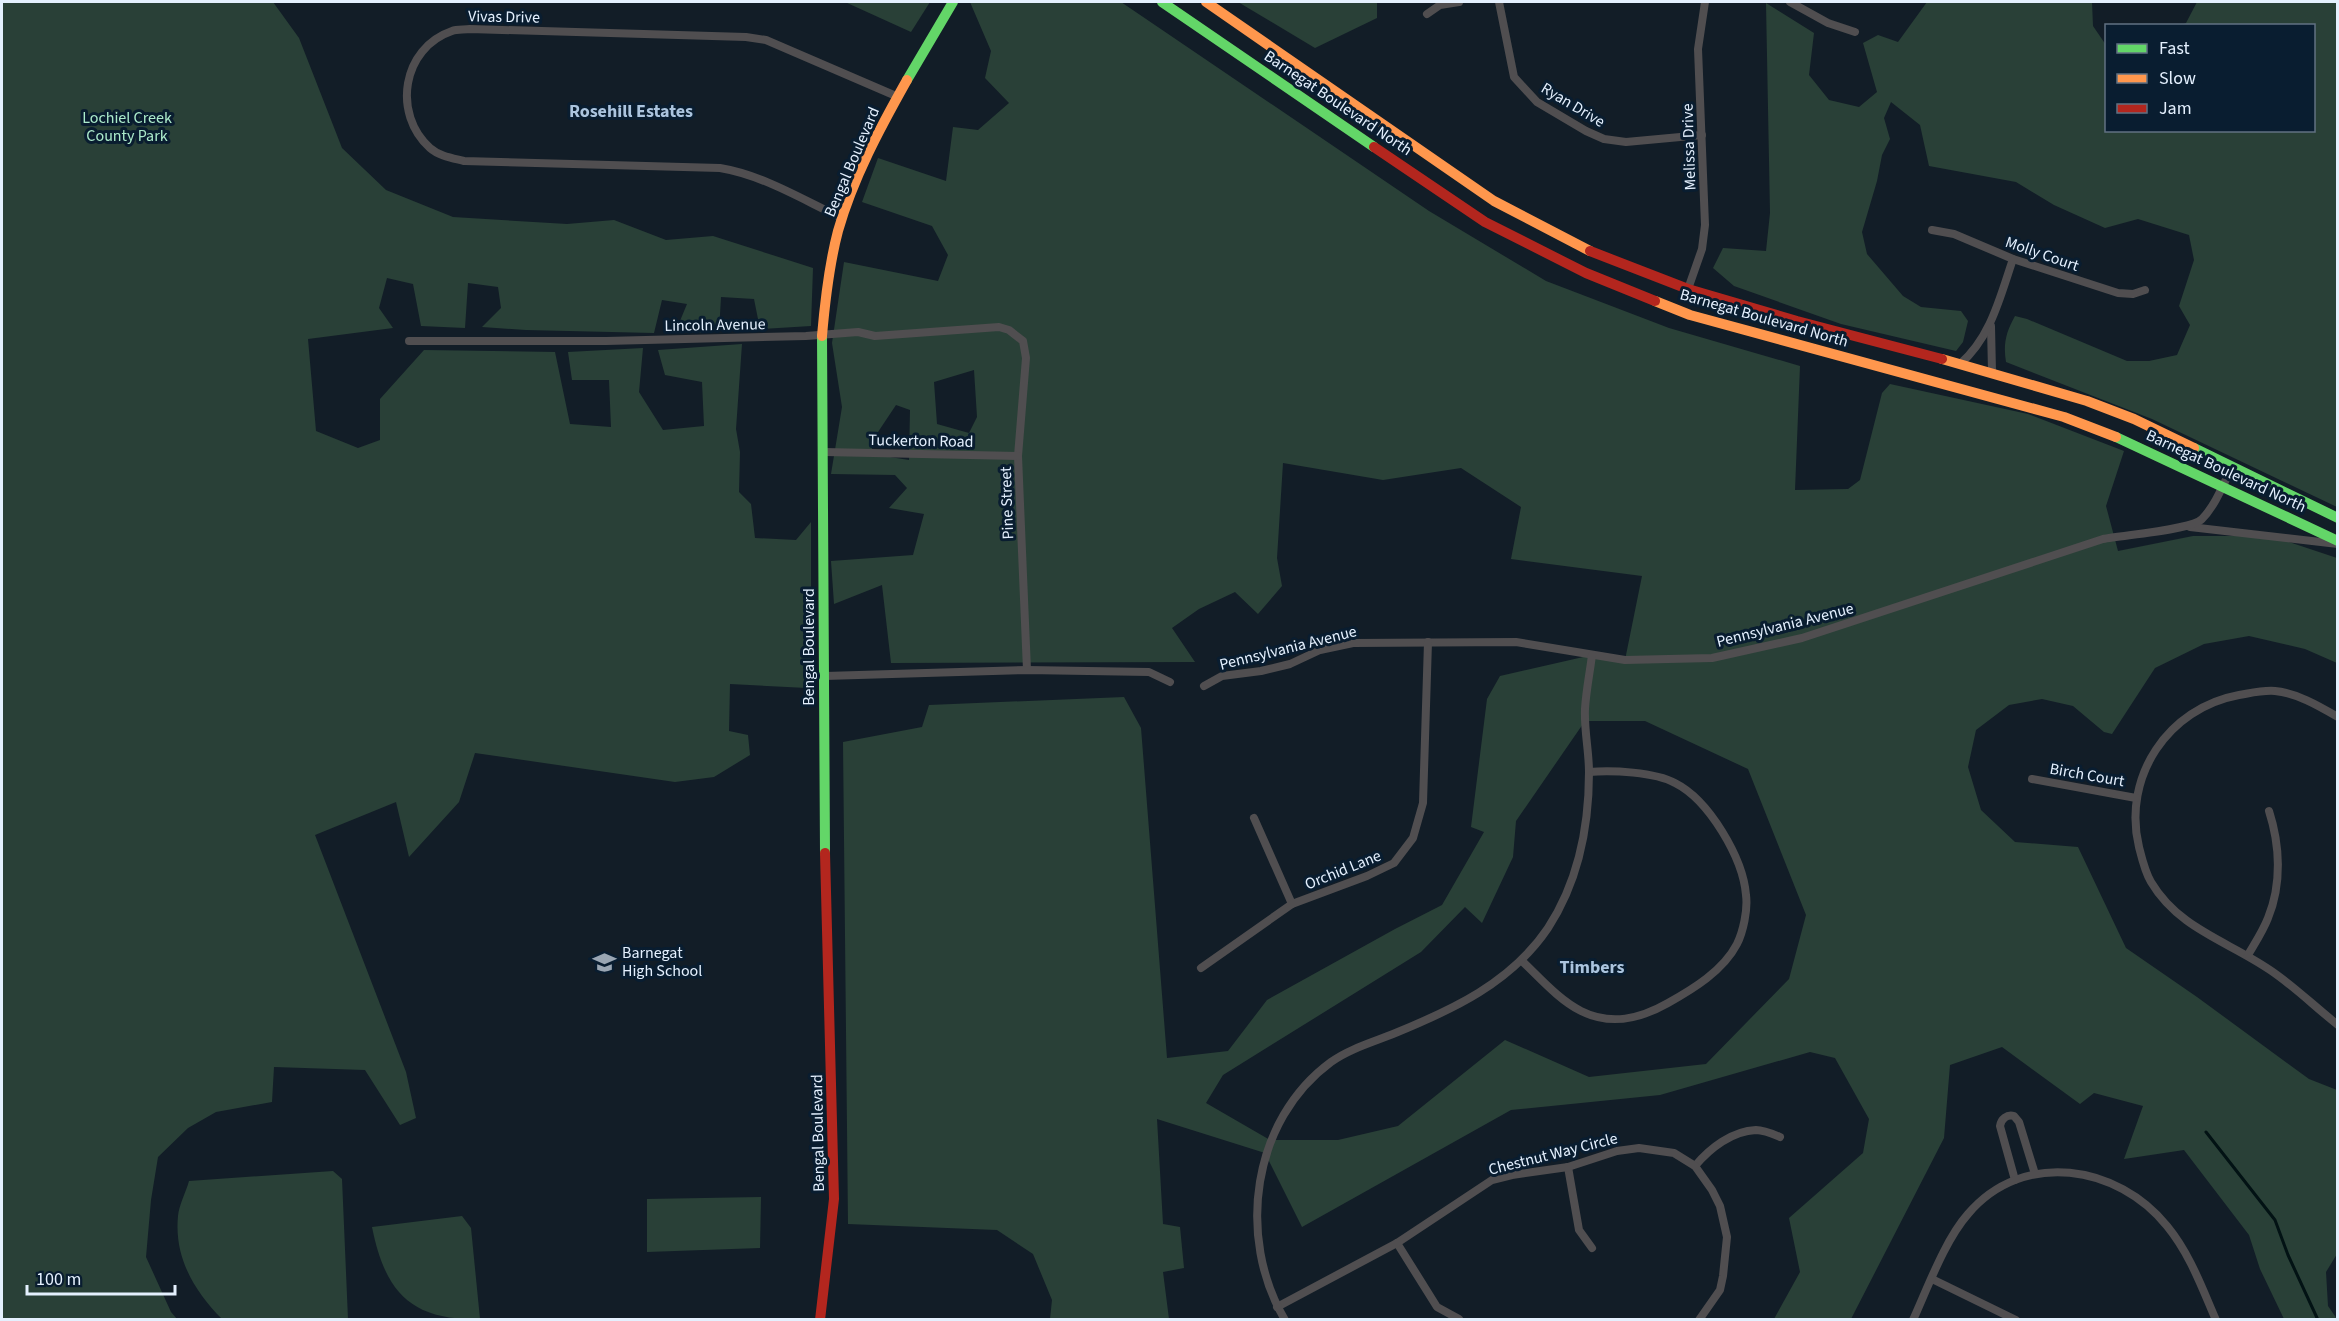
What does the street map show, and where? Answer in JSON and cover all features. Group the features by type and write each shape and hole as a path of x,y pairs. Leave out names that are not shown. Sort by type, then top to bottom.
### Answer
{"street":[{"name":"Bengal Boulevard","path":"819,1320 834,1199 830,1000 825,893 822,335 829,278 842,218 865,161 896,96 953,2"},
{"name":"Barnegat Boulevard North","path":"1162,2 1485,222 1586,273 1690,315 2064,417 2136,445 2337,542"},
{"name":"Barnegat Boulevard North","path":"1206,2 1494,201 1593,253 1688,289 2086,400 2134,420 2337,518"},
{"path":"1427,14 1440,5 1459,2"},
{"name":"Ryan Drive","path":"1499,2 1514,76 1537,102 1604,140 1626,142 1702,135"},
{"name":"Melissa Drive","path":"1688,289 1702,249 1705,225 1698,49 1705,2"},
{"path":"1790,2 1828,22 1855,32"},
{"name":"Vivas Drive","path":"842,218 754,177 720,168 464,161 445,156 431,149 418,135 410,120 406,103 406,85 417,58 438,38 453,31 470,29 746,37 766,40 896,96"},
{"name":"Molly Court","path":"1932,230 1954,234 2013,259 2118,293 2133,294 2145,290"},
{"path":"1960,364 1969,356 1991,324 2013,259"},
{"path":"1991,324 1992,372"},
{"name":"Lincoln Avenue","path":"409,341 555,342 822,335 858,332 875,336 896,336 999,327 1019,337"},
{"name":"Pine Street","path":"1019,337 1023,341 1026,358 1018,456 1027,670"},
{"name":"Tuckerton Road","path":"824,452 1018,456"},
{"path":"2188,527 2204,518 2232,467"},
{"name":"Pennsylvania Avenue","path":"1204,686 1222,676 1261,671 1290,664 1320,650 1353,643 1516,642 1626,660 1712,658 1802,638 1878,615 2103,539 2131,533 2188,527 2337,542"},
{"name":"Orchid Lane","path":"1201,968 1292,904 1367,876 1394,863 1413,838 1423,803 1428,642"},
{"path":"1285,1320 1277,1307 1266,1277 1256,1221 1260,1174 1267,1149 1293,1101 1332,1062 1462,1003 1522,961 1548,927 1573,878 1585,826 1589,772 1585,710 1592,655"},
{"path":"825,676 1027,670 1149,672 1170,682"},
{"path":"2337,717 2306,700 2277,691 2259,691 2212,702 2195,710 2165,736 2150,758 2141,778 2136,798 2135,819 2137,840 2151,881 2176,912 2194,927 2248,955 2272,971 2337,1025"},
{"path":"1522,961 1566,1002 1582,1012 1605,1020 1626,1020 1646,1015 1696,987 1720,965 1737,945 1744,922 1747,896 1738,864 1714,819 1704,807 1674,782 1610,770 1589,772"},
{"name":"Birch Court","path":"2032,779 2136,798"},
{"path":"2248,955 2268,920 2275,897 2276,842 2269,812"},
{"path":"1254,818 1292,904"},
{"path":"2015,1180 2000,1126 2002,1120 2008,1116 2014,1116 2019,1122 2035,1174"},
{"path":"1695,1166 1716,1146 1744,1132 1758,1130 1780,1137"},
{"name":"Chestnut Way Circle","path":"1277,1307 1397,1243 1492,1180 1568,1167 1617,1151 1639,1148 1674,1153 1695,1166 1720,1206 1727,1237 1727,1251 1720,1290 1699,1320"},
{"path":"1568,1167 1579,1230 1592,1248"},
{"path":"1913,1320 1957,1227 1970,1211 1998,1188 2015,1180 2035,1174 2068,1172 2100,1178 2124,1189 2145,1204 2167,1226 2184,1251 2216,1320"},
{"path":"1397,1243 1437,1307 1459,1319"},
{"path":"1932,1279 2016,1320"}],"green space":[{"name":"Lochiel Creek County Park","path":"2,2 273,2 299,38 342,148 386,190 453,217 567,224 614,220 666,240 713,236 813,268 811,326 760,329 754,299 721,297 719,332 675,333 687,304 662,300 654,333 482,327 501,308 498,287 468,283 465,328 421,326 413,284 387,278 379,308 393,328 308,339 316,431 358,448 380,440 380,399 424,350 555,352 570,424 611,427 609,380 572,380 568,352 643,348 639,392 663,430 704,426 702,382 665,375 658,350 742,344 736,429 740,452 739,492 751,504 755,538 796,540 811,522 811,664 807,688 730,684 729,731 748,735 750,755 714,777 675,782 475,753 459,802 409,857 396,802 315,835 406,1072 416,1118 400,1125 365,1070 274,1067 272,1102 216,1112 188,1128 158,1157 151,1200 146,1257 171,1312 177,1319 2,1319"},
{"path":"845,2 930,2 911,32"},
{"path":"970,2 1121,2 1429,211 1546,281 1669,328 1800,366 1795,490 1848,489 1860,480 1882,393 1890,384 2028,414 2124,451 2106,506 2118,551 2193,536 2271,536 2337,558 2337,663 2305,649 2249,636 2204,644 2155,668 2112,734 2104,732 2073,706 2042,699 2009,705 1976,730 1968,767 1981,810 2015,842 2078,847 2126,948 2309,1079 2337,1090 2337,1254 2326,1272 2328,1306 2337,1319 2284,1319 2260,1269 2249,1235 2184,1150 2124,1159 2143,1106 2094,1093 2080,1104 2002,1047 1950,1065 1944,1138 1851,1319 1774,1319 1800,1272 1789,1218 1863,1153 1869,1119 1835,1058 1810,1052 1660,1095 1511,1110 1302,1227 1265,1153 1157,1119 1163,1224 1180,1227 1184,1268 1163,1272 1169,1319 1050,1319 1052,1300 1033,1254 997,1230 848,1224 843,742 922,727 929,705 1124,697 1141,728 1167,1058 1228,1051 1267,1000 1442,905 1484,832 1471,827 1487,699 1500,676 1592,655 1625,660 1642,576 1511,559 1521,507 1461,468 1383,480 1283,463 1277,558 1282,586 1258,614 1235,592 1199,609 1172,628 1195,662 891,663 882,585 834,604 831,561 913,555 924,514 889,508 907,488 895,475 831,474 842,407 832,343 844,262 938,281 948,255 932,226 862,202 878,158 946,181 953,127 978,130 1009,103 985,78 991,51","holes":["974,370 977,417 969,433 937,424 934,382","896,405 910,410 909,460 871,454 874,438","1585,721 1645,721 1748,769 1806,915 1789,979 1706,1064 1589,1077 1505,1040 1398,1126 1338,1140 1270,1140 1206,1103 1223,1075 1421,952 1465,907 1482,923 1513,857 1516,821"]},
{"path":"1238,2 1377,2 1377,18 1315,48"},
{"path":"1927,2 2092,2 2093,26 2105,44 2105,132 2315,132 2315,24 2184,24 2197,2 2337,2 2337,507 2152,419 2006,362 2006,338 2015,316 2127,361 2149,361 2177,355 2190,325 2179,306 2194,260 2189,235 2138,219 2105,228 2054,205 2016,182 1929,166 1920,125 1891,102 1884,118 1890,139 1882,155 1862,232 1867,254 1903,296 1921,307 1961,311 1968,321 1963,342 1956,351 1841,324 1734,286 1713,268 1723,248 1766,251 1770,213 1766,3 1814,33 1809,75 1829,100 1859,107 1877,92 1863,43 1878,35 1898,42"},
{"path":"333,1171 342,1179 348,1319 222,1319 195,1285 179,1245 179,1212 189,1181"},
{"path":"761,1197 760,1248 647,1252 647,1199"},
{"path":"462,1216 471,1228 480,1319 436,1315 419,1308 405,1298 385,1269 372,1227"}],"waterway":[{"path":"2206,1132 2275,1220 2288,1255 2318,1320"}],"traffic: fast":[{"path":"907,80 953,2"},
{"path":"1162,2 1374,147"},
{"path":"822,336 825,853"},
{"path":"2116,437 2338,541"},
{"path":"2194,448 2338,518"}],"traffic: slow":[{"path":"1206,2 1494,201 1590,251"},
{"path":"822,336 830,270 844,211 868,154 907,80"},
{"path":"1655,301 1690,315 2064,417 2116,437"},
{"path":"1942,359 2087,401 2134,419 2194,448"}],"traffic: jam":[{"path":"1374,147 1485,222 1586,273 1655,301"},
{"path":"1590,251 1688,289 1797,321 1942,359"},
{"path":"820,1320 834,1199 825,853"}],"place":[{"name":"Barnegat High School","path":"604,962"}],"district":[{"name":"Rosehill Estates","path":"631,111"},
{"name":"Timbers","path":"1592,967"}]}
